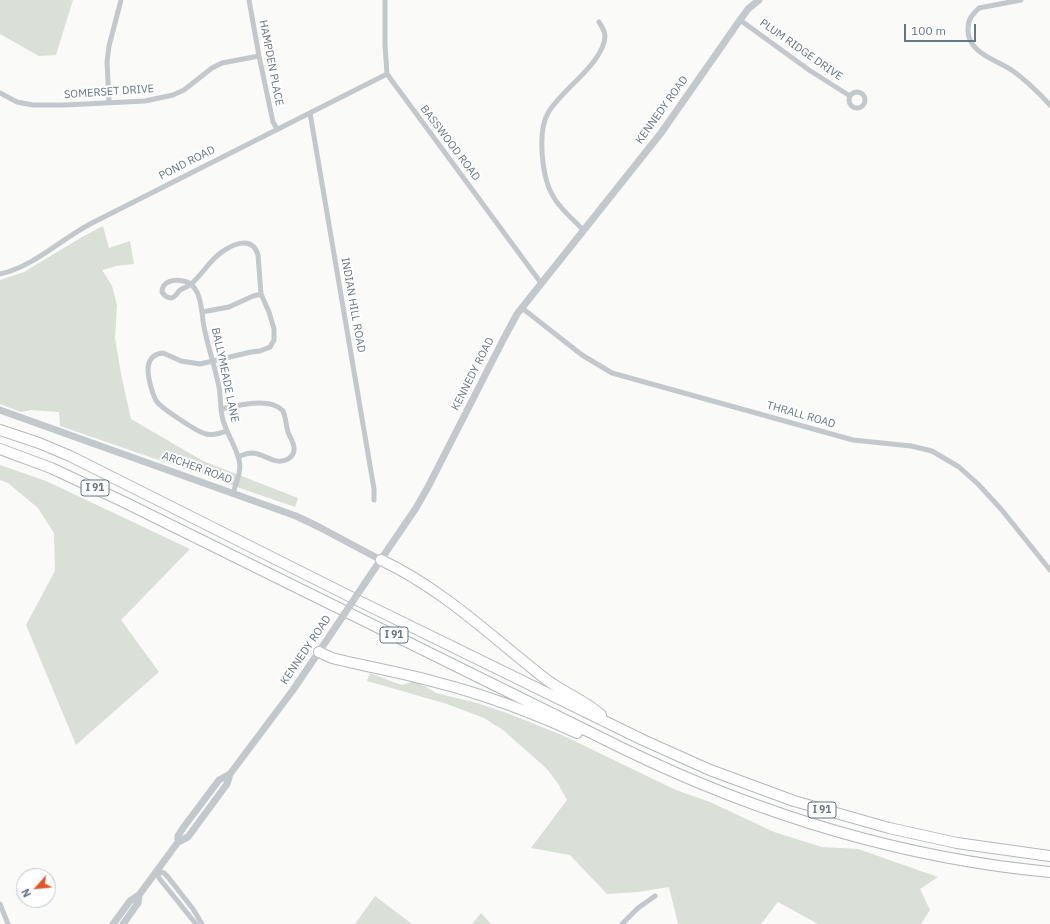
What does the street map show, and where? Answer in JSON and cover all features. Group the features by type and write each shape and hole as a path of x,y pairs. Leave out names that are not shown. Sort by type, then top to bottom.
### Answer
{"highway":[{"name":"I 91","path":"0,430 39,443 70,456 607,723 710,770 777,796 894,830 942,840 1050,856"},
{"name":"I 91","path":"0,450 51,468 124,502 600,737 666,769 707,786 766,809 821,827 869,840 928,854 983,864 1050,872"},
{"path":"381,560 413,577 445,598 548,681 591,707 607,723"},
{"path":"319,652 332,658 448,685 528,712 582,735 600,737"}],"street":[{"path":"109,102 107,62 109,46 121,0"},
{"name":"HAMPDEN PLACE","path":"249,0 273,122 277,129"},
{"path":"385,0 386,74"},
{"name":"KENNEDY ROAD","path":"113,924 130,901 139,895 178,842 188,837 226,784 230,774 279,709 319,652 416,508 502,342 522,308 661,133 748,9 759,0"},
{"path":"1021,0 979,8 968,21 968,33 970,40 976,49 1013,71 1050,105"},
{"name":"PLUM RIDGE DRIVE","path":"740,20 809,70 850,96"},
{"path":"583,230 554,198 548,186 544,172 542,152 543,126 547,115 555,102 600,53 605,36 604,29 600,22"},
{"name":"SOMERSET DRIVE","path":"0,93 17,102 33,105 145,101 173,95 184,90 212,68 222,63 259,56"},
{"name":"POND ROAD","path":"0,274 26,264 80,229 386,74"},
{"name":"BASSWOOD ROAD","path":"386,74 541,283"},
{"name":"INDIAN HILL ROAD","path":"310,113 374,488 374,500"},
{"path":"191,284 176,280 169,281 162,287 162,292 164,295 171,298 175,297 182,289 191,284 218,255 234,246 242,243 248,243 253,245 256,249 258,255 261,294 269,312 274,329 274,340 270,347 260,351 205,364 189,364 163,353 154,356 149,363 149,380 155,400 159,405 195,429 207,434 218,434 227,431"},
{"name":"BALLYMEADE LANE","path":"191,284 200,299 212,362 219,388 221,409 227,431 239,461 240,473 232,493"},
{"path":"202,312 229,307 261,294"},
{"name":"THRALL ROAD","path":"522,308 582,355 599,366 621,377 854,440 911,446 932,451 959,467 978,484 1001,509 1050,570"},
{"path":"221,409 257,404 274,405 280,408 283,412 295,449 290,458 280,462 252,453 238,457"},
{"name":"ARCHER ROAD","path":"0,410 232,493 308,522 381,560"},
{"path":"156,871 159,878 196,924"},
{"path":"156,871 164,873 168,876 193,909 202,924"},
{"name":"KENNEDY ROAD","path":"123,924 138,903 139,895"},
{"path":"622,924 638,908 655,896"},
{"path":"0,904 8,924"}],"shaded area":[{"path":"0,0 73,0 56,55 39,56 0,34"},
{"path":"103,226 109,248 130,241 134,264 116,266 102,270 112,286 117,305 115,338 131,419 203,461 298,498 295,507 60,426 59,412 31,410 21,412 0,404 0,280 24,272"},
{"path":"0,465 46,481 190,549 121,620 159,672 76,745 26,625 55,571 54,533 38,508 8,483 0,480"},
{"path":"370,673 402,685 416,681 436,693 477,703 507,713 562,735 676,790 710,802 774,832 822,847 858,849 938,877 920,889 930,910 921,924 818,924 778,902 761,924 678,924 669,887 638,892 607,894 570,855 531,848 567,800 557,782 546,768 503,730 484,718 447,704 367,681"},
{"path":"375,896 412,924 355,924"},
{"path":"481,913 491,924 472,924"}]}
